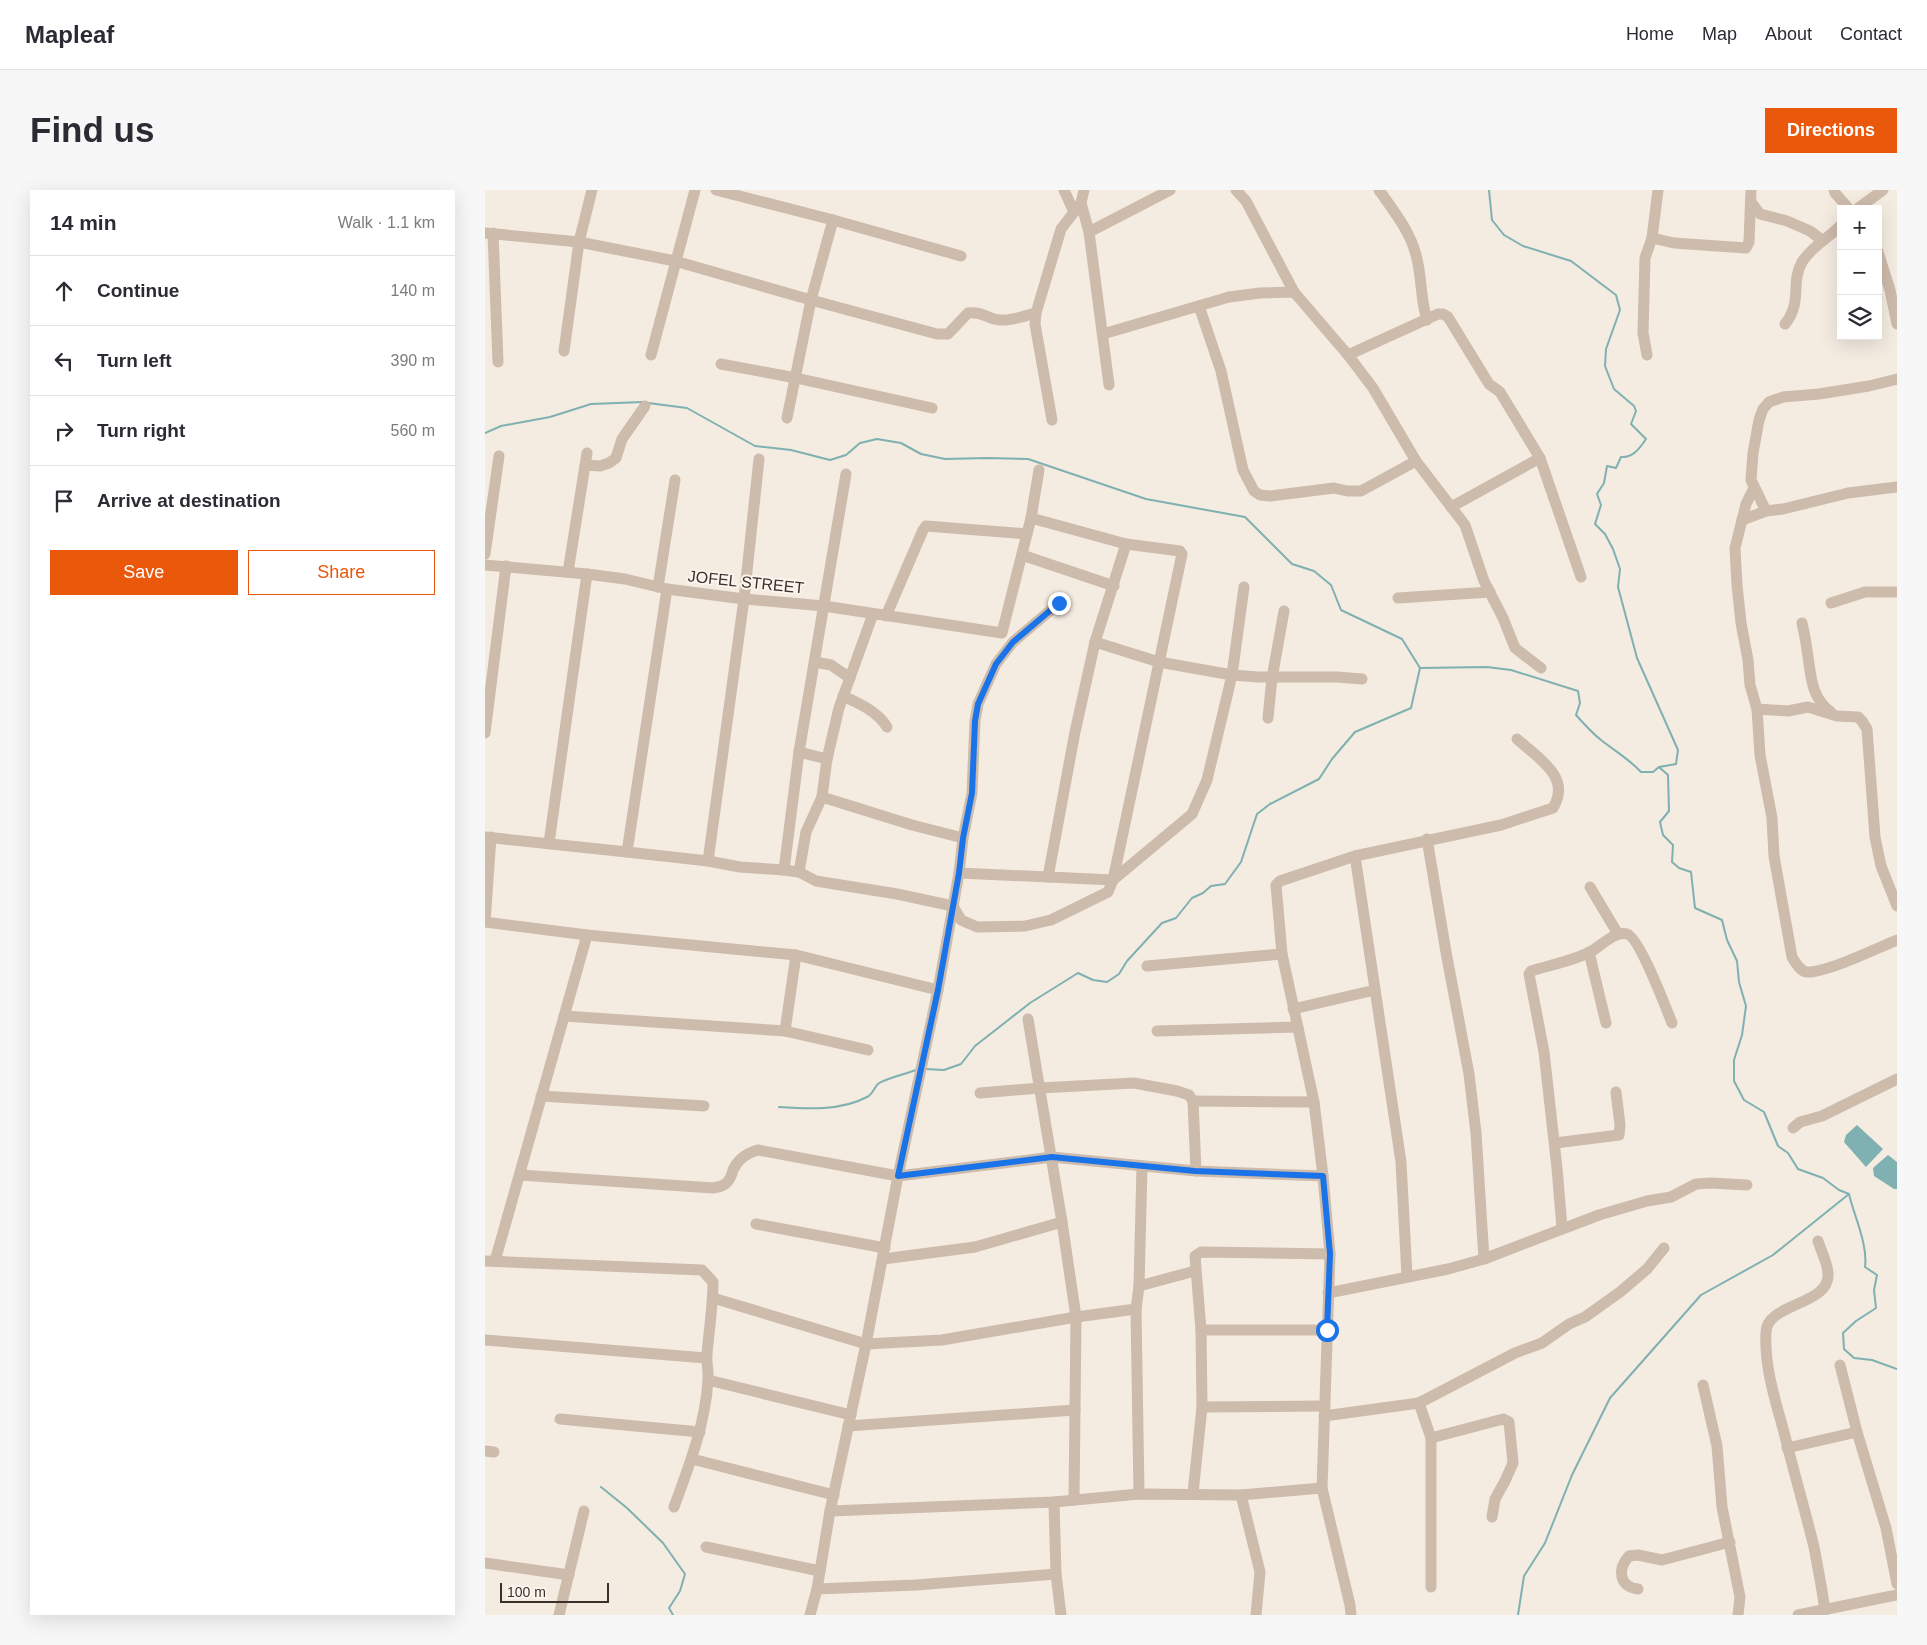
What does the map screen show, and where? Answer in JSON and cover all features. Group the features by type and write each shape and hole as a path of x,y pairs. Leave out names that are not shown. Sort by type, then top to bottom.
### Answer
{"street":[{"path":"565,350 579,242 592,190"},
{"path":"651,354 695,190"},
{"path":"716,190 961,256"},
{"path":"1064,190 1073,212"},
{"path":"1084,190 1081,203 1089,232 1109,385"},
{"path":"1089,232 1170,190"},
{"path":"1379,190 1401,222 1416,253 1423,307 1427,320"},
{"path":"1647,355 1643,333 1645,258 1652,238 1658,190"},
{"path":"1834,190 1835,194 1845,205"},
{"path":"1864,205 1883,190"},
{"path":"1238,191 1247,201 1294,292 1348,355 1373,388 1416,461 1465,525 1484,581 1503,618 1515,648 1541,668"},
{"path":"1652,238 1674,243 1746,248 1755,216 1751,196"},
{"path":"1052,420 1035,324 1036,313 1061,229 1081,203"},
{"path":"1755,216 1787,221 1810,231 1822,240"},
{"path":"787,418 811,300 833,220"},
{"path":"1785,324 1795,308 1797,275 1802,262 1822,240 1837,230"},
{"path":"498,362 489,233 579,242 675,261 943,335 948,334 968,313 982,313 1001,321 1036,313"},
{"path":"1882,265 1890,290 1897,324"},
{"path":"1103,334 1229,297 1260,293 1294,292"},
{"path":"1199,306 1221,371 1243,470 1249,484 1260,495 1270,496 1334,488 1347,491 1361,491 1416,461"},
{"path":"1348,355 1438,314 1448,317 1489,384 1500,392 1540,458 1581,577"},
{"path":"721,364 796,378 932,408"},
{"path":"1766,511 1751,480 1755,438 1763,409 1769,402 1783,397 1819,394 1869,386 1897,379"},
{"path":"569,572 586,459 601,466 616,458 622,439 645,406"},
{"path":"485,554 499,456"},
{"path":"1451,506 1540,458"},
{"path":"709,861 743,600 759,459"},
{"path":"1039,470 1031,518 1022,554 1113,586"},
{"path":"784,870 799,752 846,474"},
{"path":"627,852 663,588 675,480"},
{"path":"1742,520 1766,511 1783,509 1848,492 1897,486"},
{"path":"1754,488 1746,504 1735,548 1737,585 1750,685 1757,709 1760,754 1772,818 1774,856 1787,938 1792,957 1798,968 1807,972 1830,967 1897,940"},
{"path":"938,990 796,955 587,935 485,922 488,837 709,861 740,867 799,872 816,880 953,906 961,920 977,927 1025,926 1051,920 1108,892 1113,880 1183,554 1180,551 1126,544 1031,518"},
{"path":"886,616 926,526 1027,534"},
{"path":"1048,877 1075,732 1095,642 1126,544"},
{"name":"JOFEL STREET","path":"485,565 587,574 743,600 824,606 1003,633 1022,554"},
{"path":"485,733 506,566"},
{"path":"549,843 587,574"},
{"path":"959,873 1113,880 1191,814 1207,780 1232,675 1244,586"},
{"path":"1398,598 1490,592"},
{"path":"1831,603 1865,592 1897,592"},
{"path":"810,1615 817,1589 898,1176 938,990 973,786 975,721 978,704 996,664 1013,642 1059,603"},
{"path":"1268,718 1272,678 1284,611"},
{"path":"799,872 806,832 822,797 827,759 843,696 873,614"},
{"path":"1802,623 1811,679 1816,695 1825,708 1837,716"},
{"path":"1095,642 1159,662 1232,675 1272,678 1337,677 1362,679"},
{"path":"815,662 831,665 849,678"},
{"path":"843,696 881,717 887,727"},
{"path":"1757,709 1787,711 1808,707 1837,716 1858,717 1862,721 1867,729 1875,837 1881,866 1897,906"},
{"path":"1351,1615 1322,1488 1327,1293 1330,1254 1323,1176 1314,1102 1282,954 1277,883 1355,856 1427,839 1501,825 1553,808 1557,802 1560,789 1557,781 1549,768 1517,739"},
{"path":"799,752 827,759"},
{"path":"822,797 912,825 963,838"},
{"path":"1427,839 1469,1074 1477,1133 1484,1259"},
{"path":"1355,856 1401,1162 1407,1276"},
{"path":"1590,887 1618,934"},
{"path":"1562,1228 1555,1142 1544,1052 1529,974 1531,971 1589,952 1618,934 1627,934 1632,937 1646,960 1672,1023"},
{"path":"587,935 520,1175 490,1261 702,1270 713,1282 706,1358 708,1380 700,1432 692,1460 674,1507"},
{"path":"1589,952 1606,1023"},
{"path":"1147,966 1282,954"},
{"path":"785,1031 796,955"},
{"path":"1293,1008 1375,990"},
{"path":"564,1016 785,1031 868,1050"},
{"path":"1028,1018 1052,1157 1076,1317 1074,1500"},
{"path":"1157,1031 1298,1028"},
{"path":"1793,1128 1801,1122 1822,1116 1897,1079"},
{"path":"979,1093 1134,1083 1189,1095 1193,1101 1195,1171"},
{"path":"1555,1142 1619,1135 1617,1092"},
{"path":"541,1096 705,1106"},
{"path":"1193,1101 1314,1102"},
{"path":"520,1175 713,1188 730,1180 741,1158 749,1152 758,1150 898,1176 1052,1157 1195,1171 1323,1176"},
{"path":"1139,1494 1136,1308 1139,1286 1142,1167"},
{"path":"1327,1293 1448,1269 1484,1259 1599,1215 1647,1201 1671,1197 1697,1184 1747,1185"},
{"path":"756,1224 884,1253 975,1247 1062,1222"},
{"path":"1818,1242 1828,1274 1827,1282 1822,1290 1804,1302 1776,1314 1767,1323 1765,1330 1767,1364 1813,1547 1825,1610"},
{"path":"1201,1407 1324,1411 1419,1402 1515,1353 1542,1342 1585,1316 1642,1274 1664,1248"},
{"path":"1193,1493 1201,1407 1201,1330 1195,1256 1201,1252 1330,1254"},
{"path":"1139,1286 1195,1271"},
{"path":"713,1298 866,1344 943,1340 1136,1308"},
{"path":"1201,1330 1327,1330"},
{"path":"485,1340 706,1358"},
{"path":"1798,1615 1894,1596 1897,1584 1886,1528 1857,1432 1840,1365"},
{"path":"708,1380 850,1420 1075,1410"},
{"path":"1703,1385 1717,1446 1722,1507 1740,1597 1738,1615"},
{"path":"1419,1402 1431,1438 1431,1587"},
{"path":"560,1419 700,1432"},
{"path":"1431,1438 1503,1420 1509,1422 1513,1463 1495,1499 1492,1517"},
{"path":"1787,1448 1857,1432"},
{"path":"692,1460 834,1495"},
{"path":"831,1511 1054,1502 1139,1494 1193,1493 1241,1495 1322,1488"},
{"path":"1241,1495 1259,1572 1256,1615"},
{"path":"1054,1502 1056,1574 1061,1615"},
{"path":"559,1615 584,1511"},
{"path":"1639,1589 1630,1588 1623,1581 1621,1569 1629,1556 1638,1555 1662,1560 1730,1542"},
{"path":"706,1547 820,1571"},
{"path":"485,1563 569,1575"},
{"path":"817,1589 916,1585 1056,1574"}],"water":[{"path":"1857,1125 1883,1149 1866,1167 1844,1142 1846,1135"},
{"path":"1888,1155 1897,1162 1897,1189 1874,1176 1873,1168"}],"waterway":[{"path":"1420,668 1487,667 1511,670 1578,691 1580,703 1576,715 1598,737 1641,772 1653,772 1659,767 1676,764 1678,750 1637,658 1618,587 1620,569 1605,534 1595,524 1601,505 1597,494 1604,483 1607,466 1616,468 1621,457 1633,454 1646,439 1631,424 1636,411 1634,406 1614,389 1605,366 1606,349 1620,310 1616,295 1571,261 1523,246 1504,235 1492,220 1489,190"},
{"path":"485,433 501,426 550,417 591,404 643,402"},
{"path":"648,403 687,408 755,446 791,450 830,460 846,455 860,443 877,439 901,443 921,454 945,459 1028,459 1146,499 1245,517 1292,564 1314,571 1331,585 1341,610 1402,639 1420,668 1411,708 1355,732 1332,759 1319,779 1270,804 1257,814 1241,862 1225,884 1211,886 1203,893 1192,898 1176,918 1162,923 1127,961 1119,974 1107,982 1093,980 1078,973 1030,1003 975,1046 961,1064 944,1070 925,1069"},
{"path":"1659,767 1668,775 1669,811 1660,822 1663,835 1673,845 1672,862 1679,868 1691,872 1695,908 1722,920 1727,940 1737,961 1739,982 1746,1006 1742,1035 1734,1060 1734,1081 1744,1100 1764,1112 1778,1146 1788,1153 1798,1169 1823,1178 1839,1190 1849,1194 1863,1240 1865,1267 1877,1275 1874,1290 1876,1308 1856,1321 1843,1333 1844,1349 1854,1358 1872,1360 1897,1369"},
{"path":"779,1107 824,1108 846,1105 869,1096 879,1083 916,1070"},
{"path":"1518,1615 1524,1576 1545,1543 1572,1475 1610,1398 1701,1295 1773,1255 1849,1194"},
{"path":"601,1487 627,1508 663,1543 685,1574 680,1591 669,1608 673,1615"}],"route":[{"path":"1059,603 1013,642 996,664 978,704 975,721 974,779 968,806 959,873 938,990 898,1176 1052,1157 1195,1171 1323,1176 1330,1254 1327,1330"}]}
